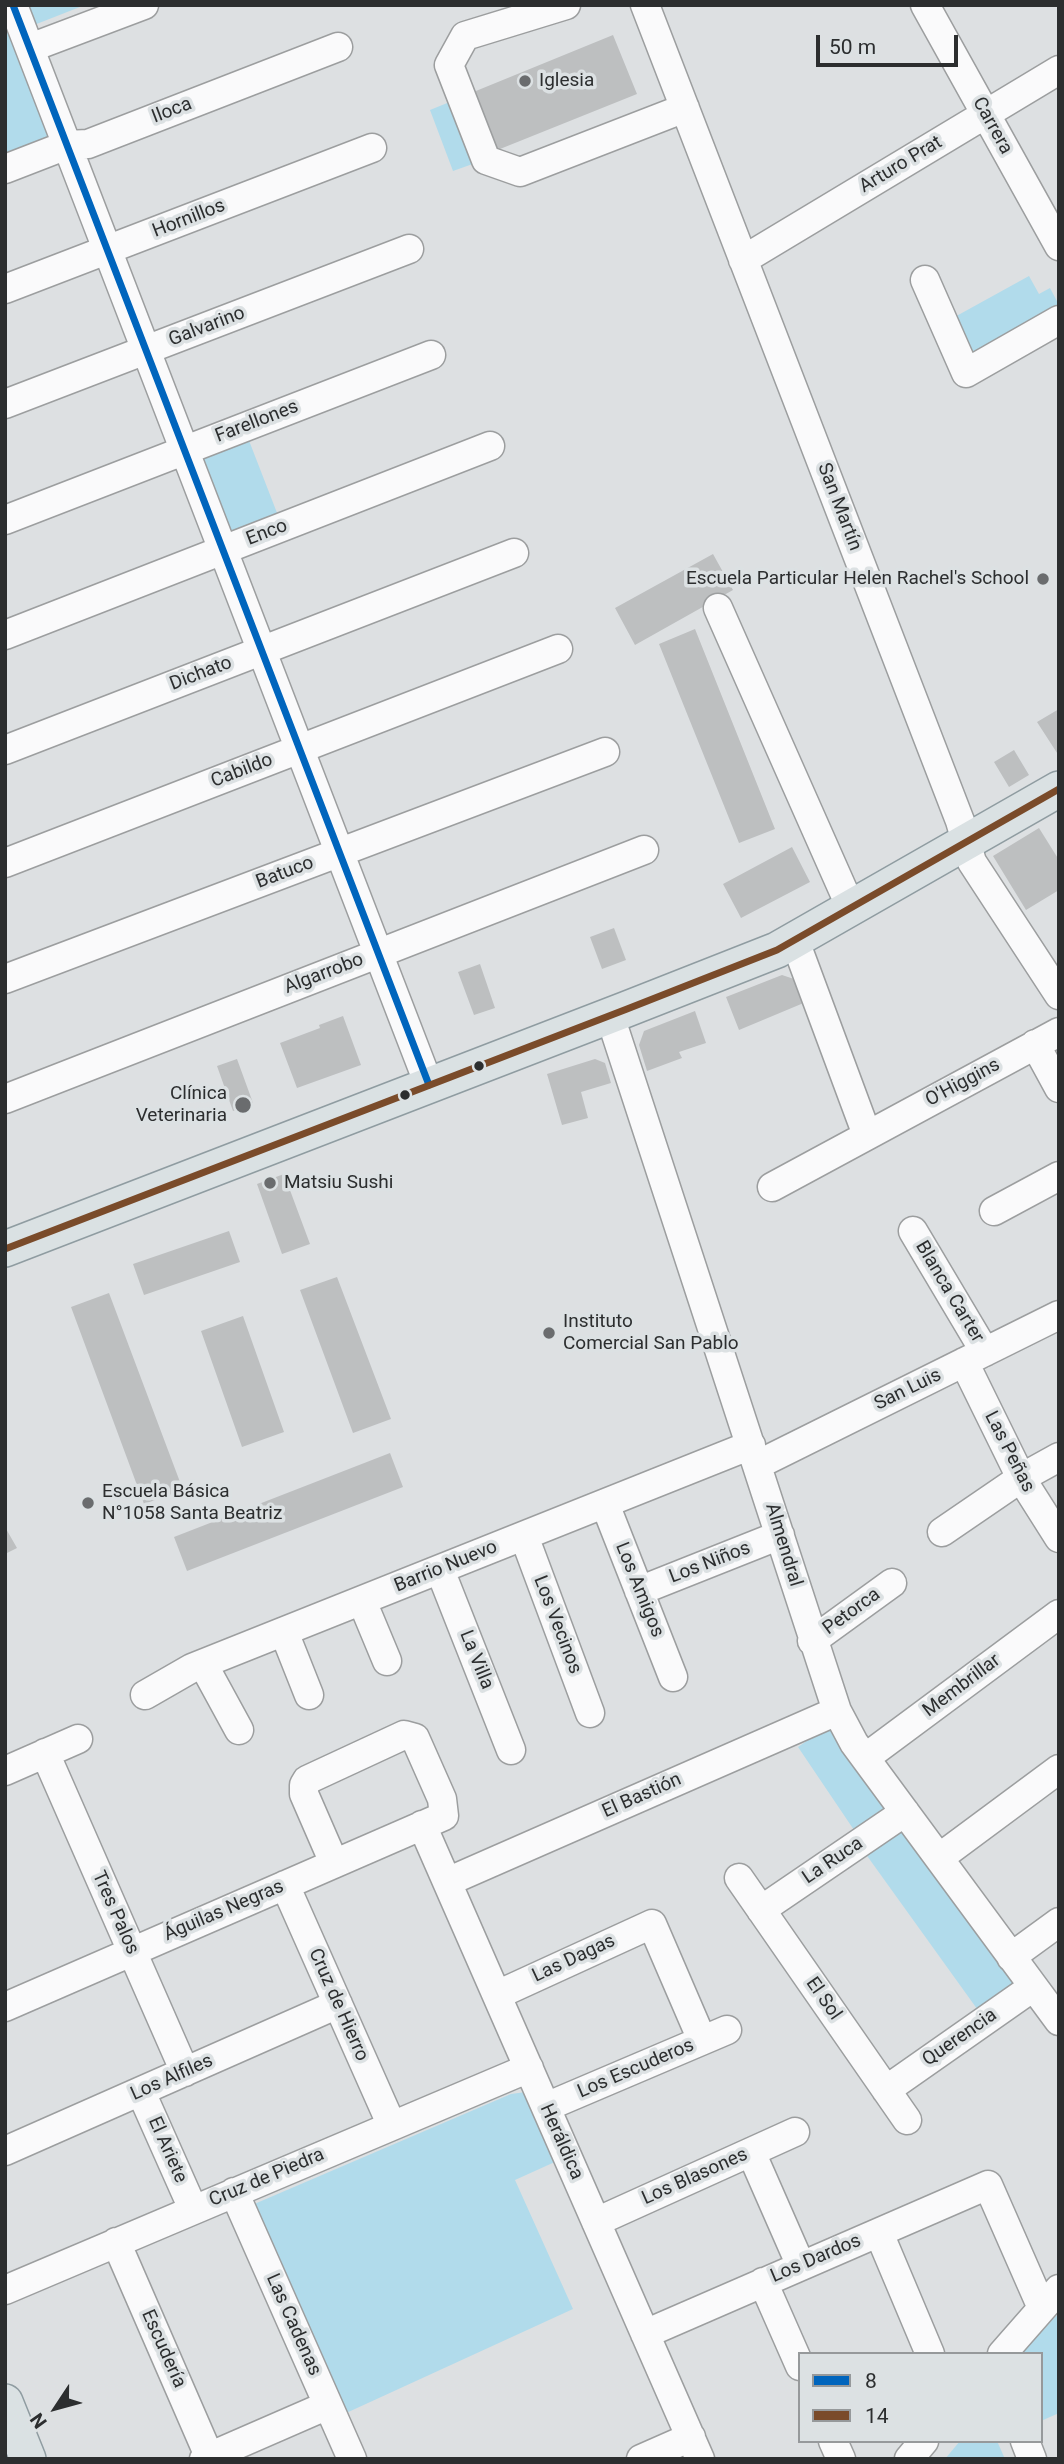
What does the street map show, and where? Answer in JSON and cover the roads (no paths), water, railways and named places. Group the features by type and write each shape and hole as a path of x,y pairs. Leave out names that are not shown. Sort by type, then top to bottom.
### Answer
{"main road":[{"path":"9,1241 610,1016 794,941 1059,789"},
{"path":"5,2402 28,2459"}],"street":[{"path":"13,5 429,1085"},
{"path":"30,48 144,5"},
{"path":"566,5 465,36 449,65 486,160 520,172 685,108"},
{"name":"San Martín","path":"645,5 967,842 972,862 1059,995"},
{"name":"Carrera","path":"925,5 1059,246"},
{"name":"Iloca","path":"5,169 67,145 88,144 338,47"},
{"name":"Arturo Prat","path":"743,260 1059,70"},
{"name":"Hornillos","path":"5,289 372,148"},
{"name":"Galvarino","path":"5,404 409,249"},
{"path":"925,280 966,373 1059,320"},
{"name":"Farellones","path":"5,520 431,355"},
{"name":"Enco","path":"5,635 490,446"},
{"name":"Dichato","path":"5,750 514,552"},
{"path":"718,608 851,908"},
{"name":"Cabildo","path":"5,863 558,649"},
{"name":"Batuco","path":"5,979 605,752"},
{"name":"Algarrobo","path":"5,1099 644,850"},
{"path":"794,941 867,1135"},
{"name":"Almendral","path":"610,1016 836,1711 865,1758 1059,2021"},
{"path":"1047,1038 1059,1088"},
{"name":"O'Higgins","path":"772,1187 1047,1038"},
{"path":"994,1211 1059,1176"},
{"name":"Blanca Carter","path":"913,1231 975,1357"},
{"name":"San Luis","path":"754,1455 975,1357 1059,1315"},
{"name":"Las Peñas","path":"975,1357 1021,1478 1059,1538"},
{"name":"Barrio Nuevo","path":"145,1695 180,1673 605,1504 754,1455"},
{"path":"942,1532 1021,1478 1059,1457"},
{"name":"Los Amigos","path":"605,1504 673,1676"},
{"name":"Los Niños","path":"639,1591 780,1535"},
{"name":"Los Vecinos","path":"524,1536 590,1713"},
{"name":"La Villa","path":"440,1570 512,1750"},
{"name":"Petorca","path":"812,1641 892,1583"},
{"path":"362,1601 387,1661"},
{"name":"Membrillar","path":"865,1758 1059,1614"},
{"path":"284,1632 309,1695"},
{"path":"203,1664 239,1730"},
{"name":"El Bastión","path":"447,1882 836,1711"},
{"name":"Heráldica","path":"334,1863 304,1794 304,1785 311,1777 404,1735 411,1736 418,1741 442,1799 433,1820 447,1882 695,2448"},
{"path":"5,1771 78,1739"},
{"name":"Tres Palos","path":"46,1753 185,2072"},
{"path":"939,1858 1059,1769"},
{"name":"La Ruca","path":"761,1910 905,1812"},
{"name":"Águilas Negras","path":"8,2000 132,1951 433,1820"},
{"name":"El Sol","path":"739,1878 907,2120"},
{"name":"Cruz de Hierro","path":"285,1885 392,2126"},
{"path":"1011,1957 1059,1922"},
{"name":"Las Dagas","path":"497,1995 652,1924 714,2035"},
{"name":"Querencia","path":"886,2090 1033,1987"},
{"name":"Los Alfiles","path":"5,2151 338,2004"},
{"name":"Los Escuderos","path":"546,2107 714,2035"},
{"name":"Cruz de Piedra","path":"5,2290 529,2068"},
{"name":"El Ariete","path":"141,2092 193,2209"},
{"name":"Los Blasones","path":"596,2222 795,2132"},
{"path":"751,2152 801,2266"},
{"name":"Los Dardos","path":"645,2333 988,2185 1050,2299"},
{"name":"Las Cadenas","path":"234,2192 352,2459"},
{"path":"878,2233 929,2352"},
{"name":"Escudería","path":"116,2242 206,2458"},
{"path":"763,2282 798,2361"},
{"path":"1004,2352 1050,2299"},
{"path":"206,2458 328,2405"},
{"path":"834,2443 841,2459"},
{"path":"909,2459 922,2443"},
{"path":"641,2459 695,2448"}],"place":[{"name":"Iglesia","path":"525,81"},
{"name":"Escuela Particular Helen Rachel's School","path":"1043,579"},
{"name":"Clínica Veterinaria","path":"243,1105"},
{"name":"Matsiu Sushi","path":"270,1183"},
{"name":"Instituto Comercial San Pablo","path":"549,1333"},
{"name":"Escuela Básica N°1058 Santa Beatriz","path":"88,1503"}]}
